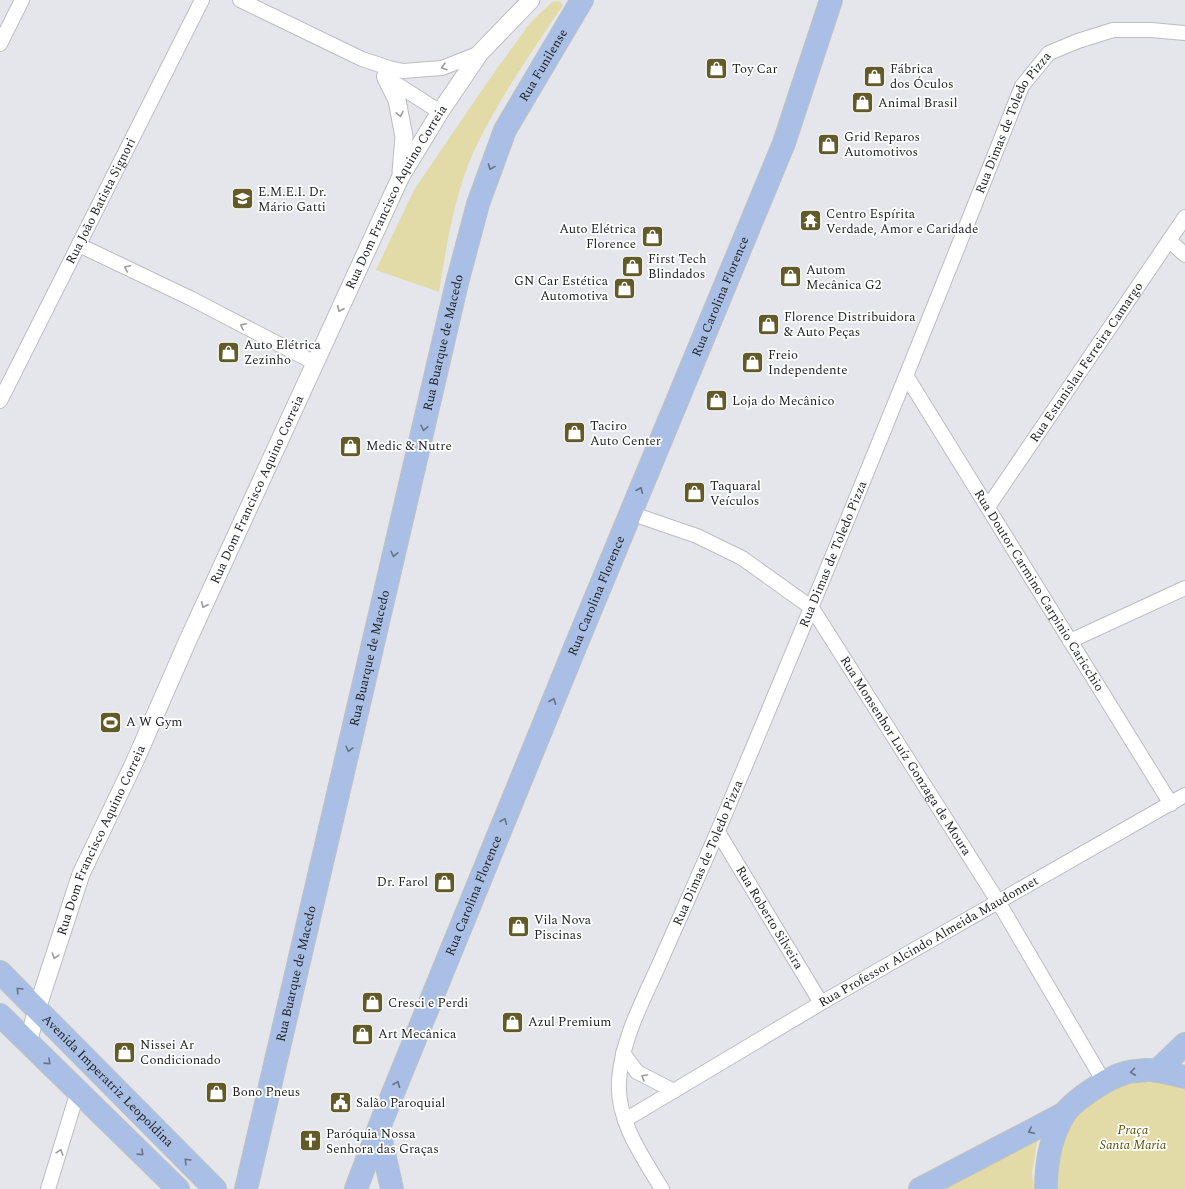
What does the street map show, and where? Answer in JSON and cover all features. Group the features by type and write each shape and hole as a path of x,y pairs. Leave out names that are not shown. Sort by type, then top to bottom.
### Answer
{"main road":[{"name":"Rua Funilense","path":"505,130 582,0"},
{"name":"Rua Carolina Florence","path":"356,1189 630,513 784,143 831,0"},
{"name":"Rua Buarque de Macedo","path":"246,1189 455,291 478,204 505,130"},
{"name":"Avenida Imperatriz Leopoldina","path":"0,972 215,1189"},
{"path":"0,1015 178,1189"},
{"path":"1157,1072 1185,1044"},
{"path":"920,1189 1065,1113 1104,1082 1125,1073 1148,1070 1185,1077"},
{"path":"1046,1189 1046,1170 1052,1143 1065,1113"},
{"path":"379,1131 392,1189"}],"street":[{"path":"0,44 22,0"},
{"name":"Rua João Batista Signori","path":"0,401 202,0"},
{"path":"240,0 362,59 389,68 403,71 442,68 480,53"},
{"path":"822,27 842,0"},
{"name":"Rua Dom Francisco Aquino Correia","path":"28,1043 37,1009 81,874 135,761 191,633 401,176 440,112 480,53 526,3"},
{"name":"Rua Dimas de Toledo Pizza","path":"662,1189 636,1147 625,1120 618,1093 623,1053 638,1013 718,832 812,608 907,376 1022,86 1049,53 1078,41 1113,30 1150,30 1185,33"},
{"path":"362,59 386,78 440,112"},
{"path":"386,78 397,100 404,137 401,176"},
{"name":"Rua Estanislau Ferreira Camargo","path":"988,507 1185,217"},
{"path":"1169,240 1185,255"},
{"path":"79,245 192,299 315,363"},
{"name":"Rua Doutor Carmino Carpinio Caricchio","path":"907,376 1171,804"},
{"name":"Rua Monsenhor Luíz Gonzaga de Moura","path":"630,513 697,536 742,558 812,608 999,903 1104,1082"},
{"path":"1070,641 1185,588"},
{"name":"Rua Professor Alcindo Almeida Maudonnet","path":"625,1120 821,1003 999,903 1185,795"},
{"name":"Rua Roberto Silveira","path":"718,832 821,1003"},
{"path":"623,1053 637,1072 674,1091"},
{"path":"48,1189 78,1091"}],"green space":[{"path":"559,1 563,5 505,94 474,151 456,202 439,292 376,270 414,190 484,87 530,23 552,2"},
{"name":"Praça Santa Maria","path":"1141,1081 1174,1082 1185,1087 1185,1189 1053,1189 1062,1137 1081,1110 1108,1090"},
{"path":"1038,1137 1032,1173 1034,1189 942,1189"}],"place":[{"name":"Toy Car","path":"716,69"},
{"name":"Fábrica dos Óculos","path":"874,76"},
{"name":"Animal Brasil","path":"863,103"},
{"name":"Grid Reparos Automotivos","path":"828,144"},
{"name":"E.M.E.I. Dr. Mário Gatti","path":"243,199"},
{"name":"Centro Espírita Verdade, Amor e Caridade","path":"810,221"},
{"name":"Auto Elétrica Florence","path":"652,236"},
{"name":"First Tech Blindados","path":"633,266"},
{"name":"Autom Mecânica G2","path":"791,277"},
{"name":"GN Car Estética Automotiva","path":"624,288"},
{"name":"Florence Distribuidora & Auto Peças","path":"768,324"},
{"name":"Auto Elétrica Zezinho","path":"229,352"},
{"name":"Freio Independente","path":"753,362"},
{"name":"Loja do Mecânico","path":"716,401"},
{"name":"Taciro Auto Center","path":"574,433"},
{"name":"Medic & Nutre","path":"351,446"},
{"name":"Taquaral Veículos","path":"695,493"},
{"name":"A W Gym","path":"110,722"},
{"name":"Dr. Farol","path":"444,882"},
{"name":"Vila Nova Piscinas","path":"518,927"},
{"name":"Cresci e Perdi","path":"373,1003"},
{"name":"Azul Premium","path":"513,1022"},
{"name":"Art Mecânica","path":"363,1034"},
{"name":"Nissei Ar Condicionado","path":"125,1052"},
{"name":"Bono Pneus","path":"216,1092"},
{"name":"Salão Paroquial","path":"340,1103"},
{"name":"Paróquia Nossa Senhora das Graças","path":"311,1141"}]}
